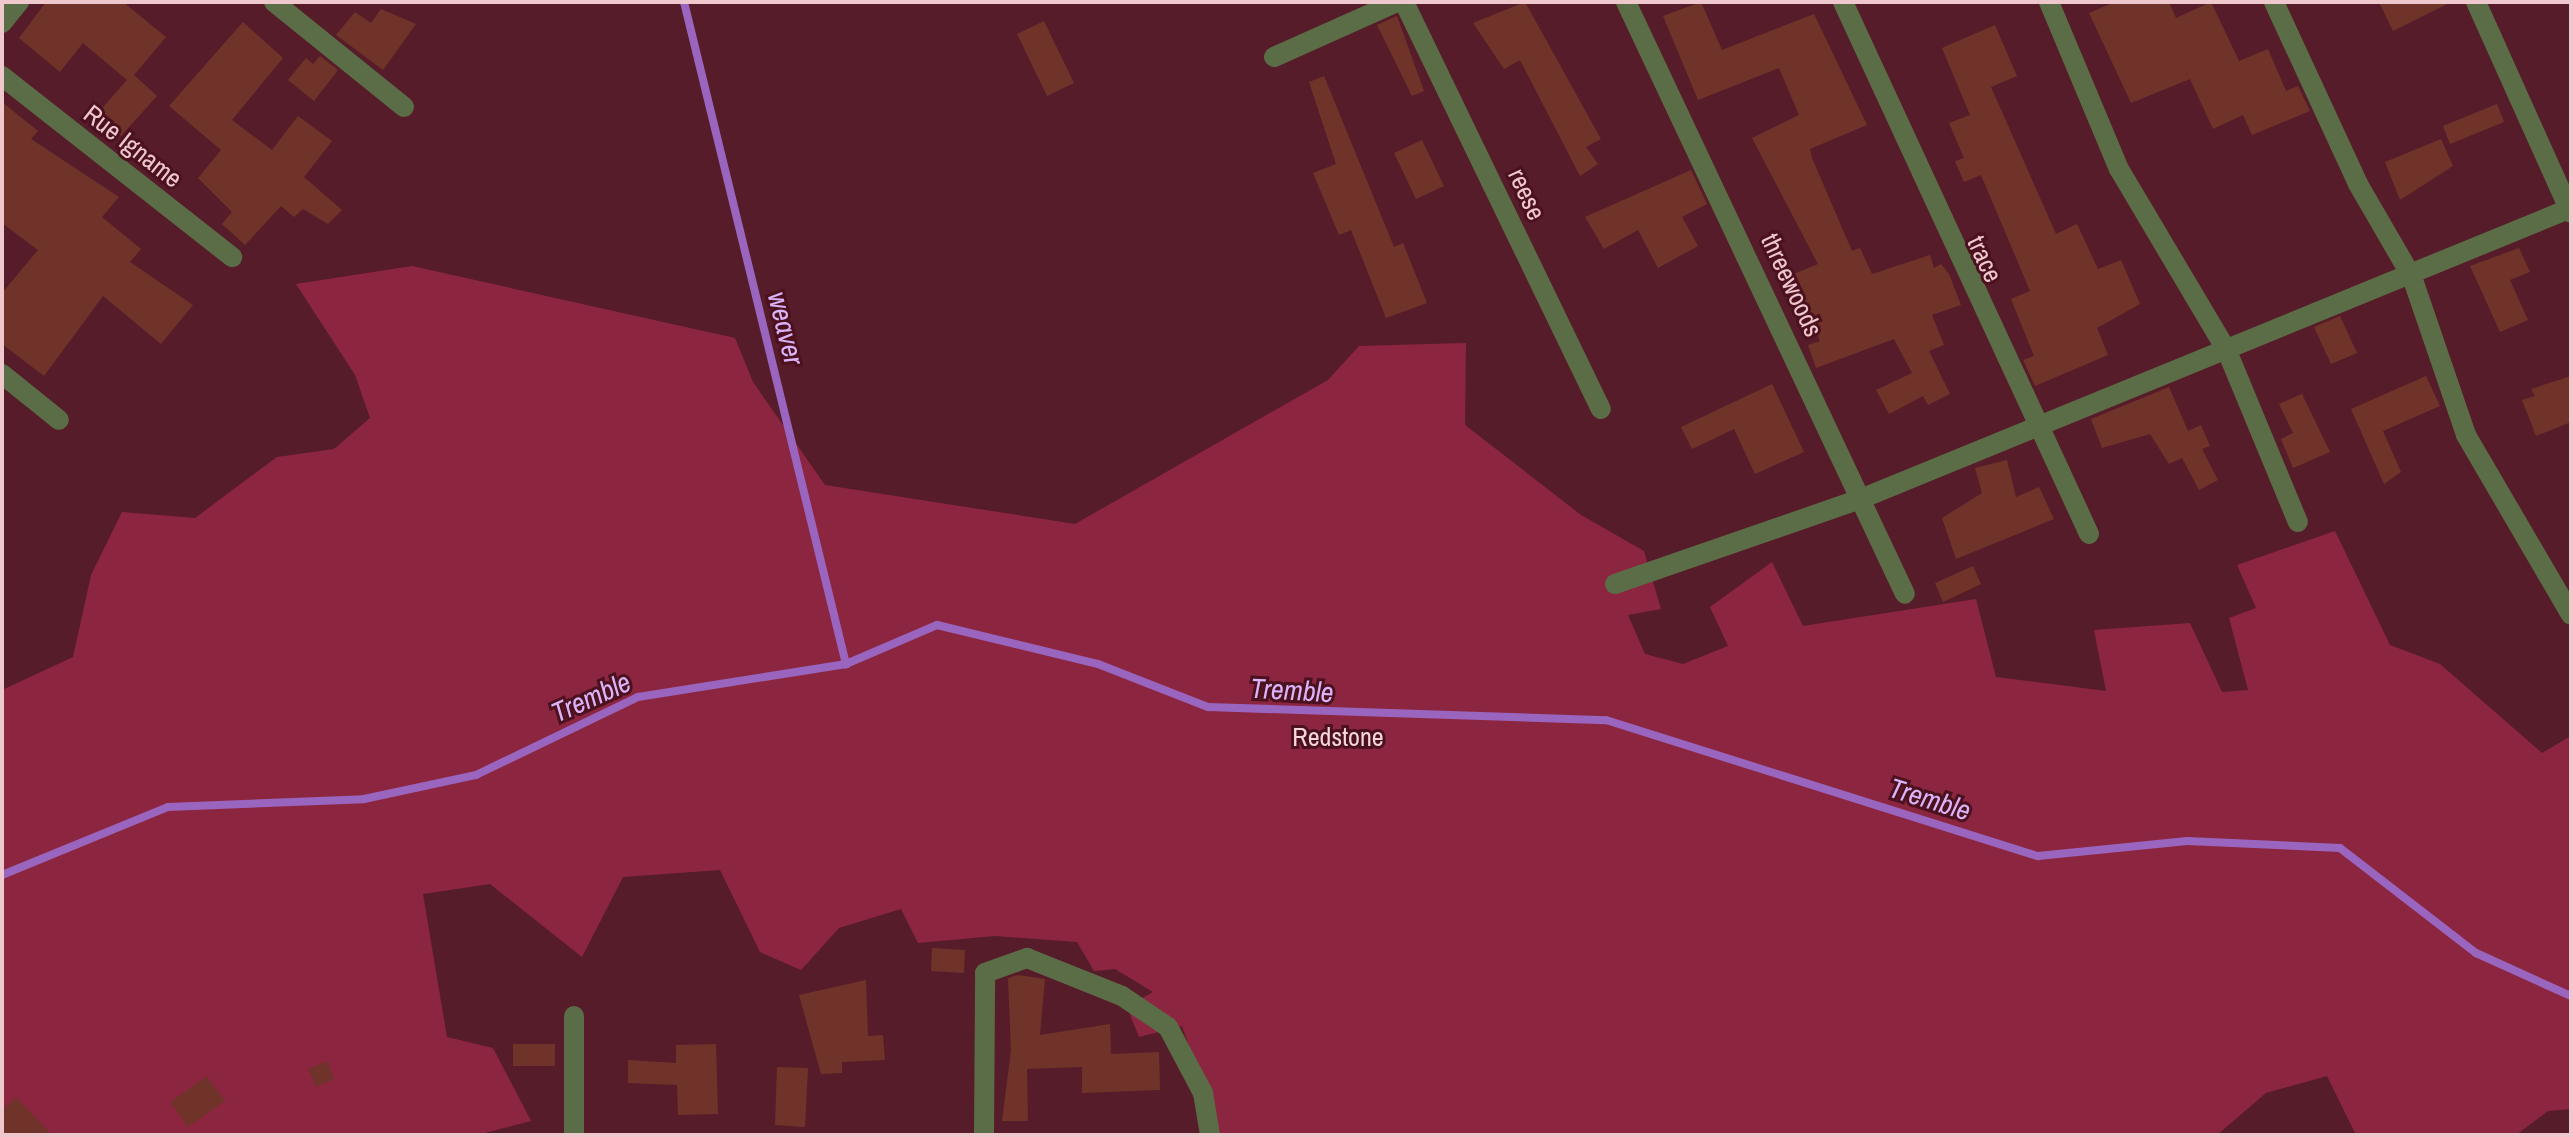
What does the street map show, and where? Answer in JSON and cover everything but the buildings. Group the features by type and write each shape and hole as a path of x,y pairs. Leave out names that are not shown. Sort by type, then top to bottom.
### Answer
{"street":[{"path":"2,23 19,2"},
{"path":"274,2 404,107"},
{"path":"1274,57 1397,2"},
{"name":"reese","path":"1404,2 1601,409"},
{"name":"threewoods","path":"1626,2 1863,498 1905,594"},
{"name":"trace","path":"1843,2 2033,424 2089,534"},
{"path":"2049,2 2119,169 2227,351 2298,522"},
{"path":"2274,2 2358,184 2412,277 2466,435 2571,615"},
{"path":"1615,584 1863,498 2033,424 2227,351 2570,210 2476,2"},
{"name":"Rue Igname","path":"2,76 232,257"},
{"path":"2,374 59,420"},
{"path":"984,1135 985,973 1027,958 1122,996 1168,1027 1203,1093 1210,1135"},
{"path":"574,1016 574,1135"}],"green space":[{"name":"Redstone","path":"412,266 735,338 753,382 825,485 1075,524 1328,380 1359,346 1466,343 1465,425 1581,515 1644,551 1661,609 1628,615 1645,654 1683,664 1728,646 1710,607 1772,562 1803,626 1976,599 1996,677 2106,691 2094,630 2190,623 2222,692 2248,690 2229,618 2256,608 2237,565 2335,531 2390,645 2440,664 2542,753 2571,736 2571,1109 2548,1111 2516,1135 2356,1135 2327,1076 2266,1093 2217,1135 1220,1135 1182,1026 1139,1037 1127,1007 1153,992 1115,969 1094,971 1077,942 995,936 918,943 901,909 839,928 801,970 760,952 720,870 623,877 582,957 490,884 423,894 447,1037 493,1048 531,1121 477,1135 2,1135 2,690 73,657 91,575 122,512 195,518 277,457 334,449 370,418 355,375 296,284"}],"waterway":[{"name":"weaver","path":"684,2 846,664"},
{"name":"Tremble","path":"2,875 168,807 364,799 476,775 638,697 846,664 937,625 1098,664 1208,707 1606,720 2038,856 2187,841 2340,848 2476,953 2571,996"}]}
